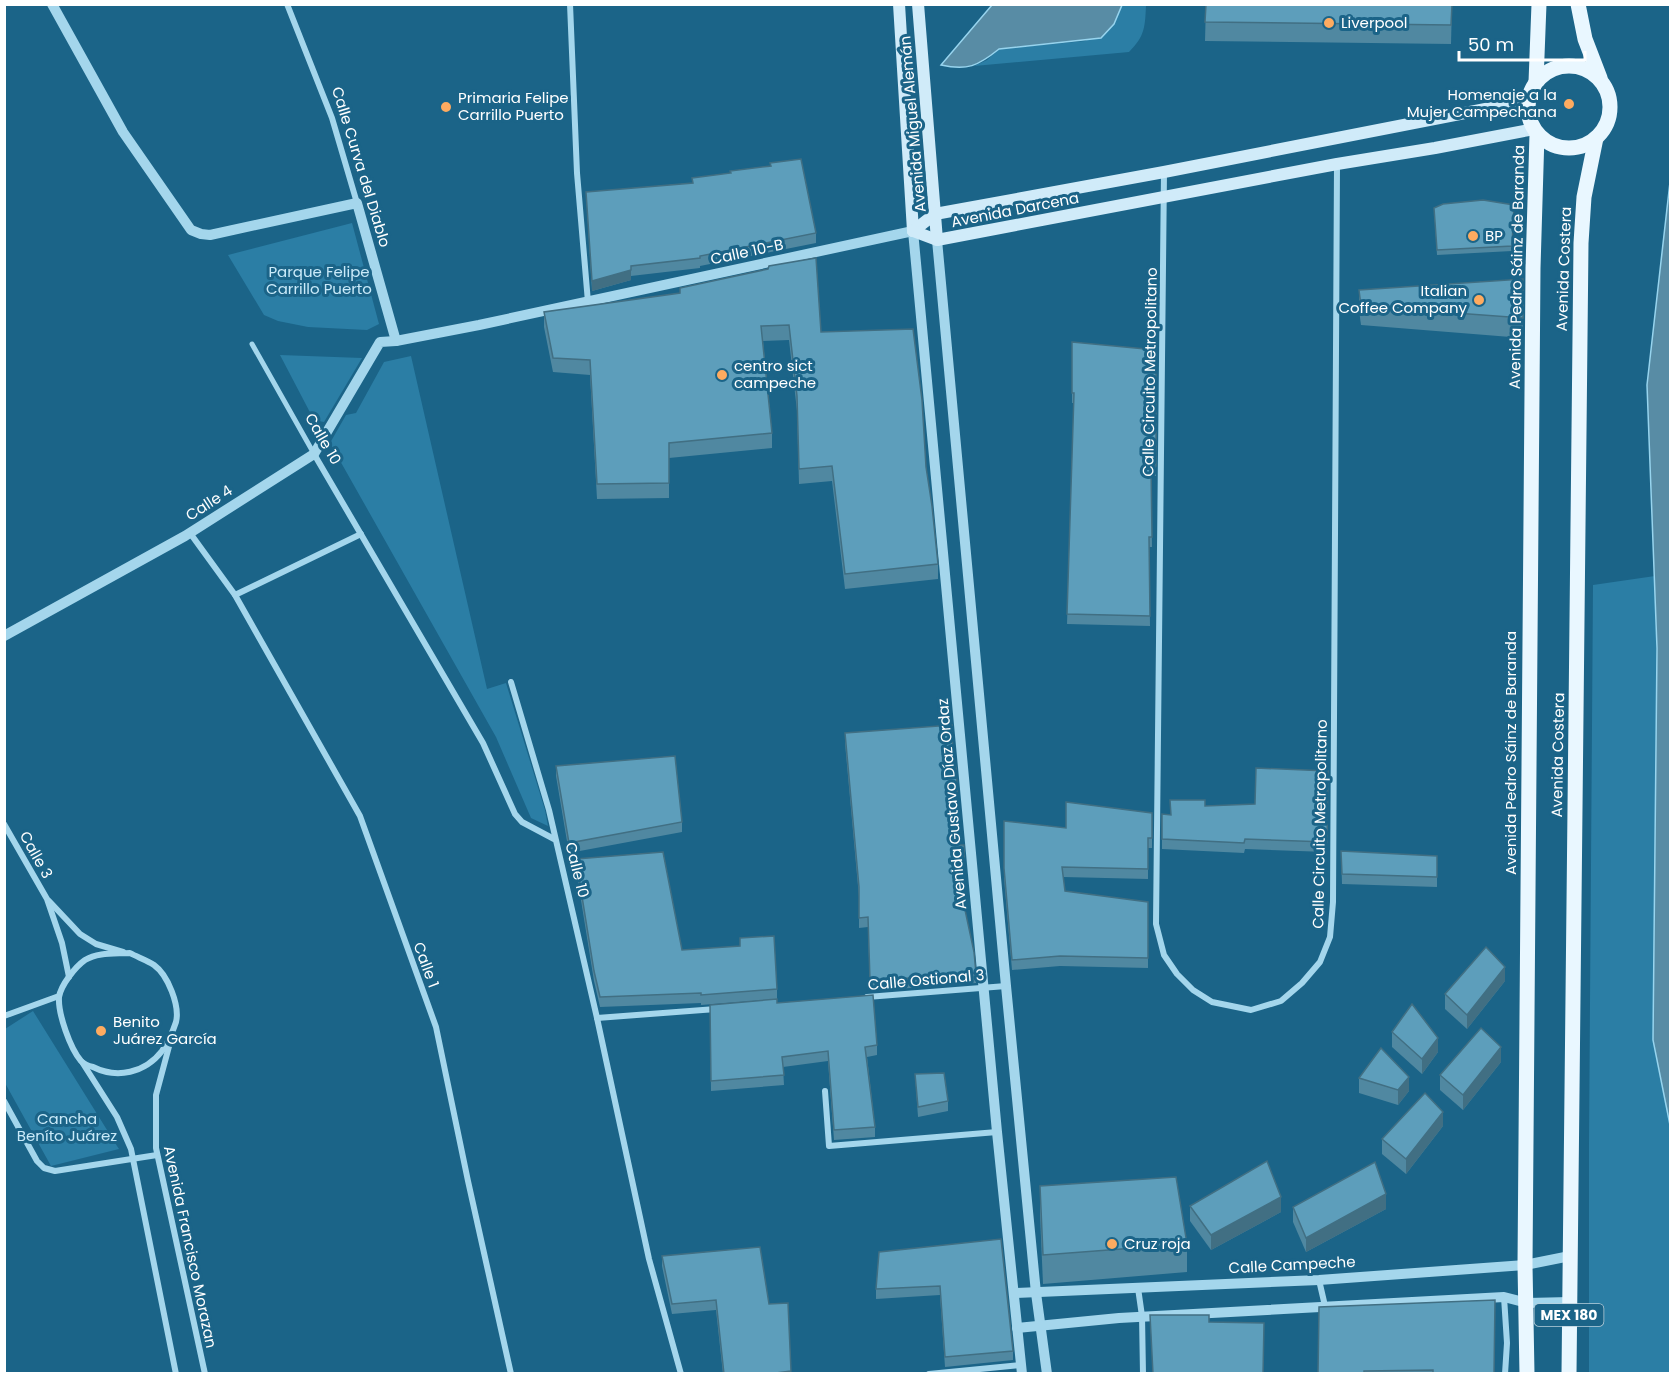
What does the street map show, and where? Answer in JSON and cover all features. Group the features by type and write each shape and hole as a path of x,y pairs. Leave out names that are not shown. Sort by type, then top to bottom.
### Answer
{"main road":[{"name":"Avenida Miguel Alemán","path":"898,4 913,231"},
{"name":"Avenida Miguel Alemán","path":"918,4 938,240"},
{"path":"1539,4 1536,82 1529,97 1529,116 1536,131 1548,142 1559,147 1572,148 1585,145 1605,128 1610,116 1611,102 1585,39 1578,4"},
{"path":"1536,82 1560,66 1575,65 1600,78"},
{"name":"Avenida Darcena","path":"913,231 935,214 1510,104 1529,97"},
{"name":"Avenida Darcena","path":"913,231 938,240 1337,164 1536,131"},
{"name":"Avenida Pedro Sáinz de Baranda","path":"1527,1374 1525,1266 1536,131"},
{"name":"Avenida Costera","path":"1569,1374 1581,243 1584,197 1596,138"}],"street":[{"path":"52,4 123,132 191,230 210,235 357,203"},
{"name":"Calle Curva del Diablo","path":"286,4 332,118 396,341"},
{"path":"570,4 577,173 588,302"},
{"name":"Calle Circuito Metropolitano","path":"1164,172 1156,924 1164,955 1177,974 1193,990 1212,1002 1251,1010 1281,1001 1302,982 1320,962 1330,936 1333,891 1337,164"},
{"name":"Calle 10-B","path":"380,342 396,341 588,302 913,231"},
{"name":"Avenida Gustavo Díaz Ordaz","path":"913,231 997,1132 1022,1369"},
{"path":"938,240 1006,986 1036,1293 1047,1374"},
{"name":"Calle 4","path":"4,636 190,533 314,454 380,342"},
{"name":"Calle 10","path":"252,344 483,742 515,814 522,822 554,839 597,1018 649,1259 681,1374"},
{"name":"Calle 1","path":"190,533 236,595 360,816 432,1016 511,1374"},
{"path":"236,595 361,534"},
{"path":"511,682 549,810 554,839"},
{"name":"Calle 3","path":"4,824 47,899 62,943 69,977"},
{"name":"Calle 3","path":"47,899 80,934 96,944 129,953"},
{"path":"81,1062 116,1075 141,1069 162,1050 176,1021 173,992 163,974 154,965 129,953 103,954 85,960 69,977 59,996 63,1028 81,1062 117,1117 131,1149 176,1374"},
{"name":"Calle Ostional 3","path":"855,998 1006,986"},
{"path":"4,1016 59,996"},
{"path":"597,1018 726,1008"},
{"name":"Avenida Francisco Morazan","path":"176,1021 156,1095 157,1155 205,1374"},
{"path":"825,1091 830,1146 997,1132"},
{"path":"4,1101 37,1161 44,1168 55,1171 157,1155"},
{"name":"Calle Campeche","path":"1014,1293 1319,1280 1525,1266 1570,1256"},
{"path":"1319,1280 1324,1306"},
{"path":"1138,1288 1142,1316 1143,1374"},
{"path":"1017,1328 1142,1316 1504,1297 1527,1303 1570,1302"},
{"path":"1504,1297 1507,1342 1505,1374"},
{"path":"929,1374 1022,1369"}],"green space":[{"path":"1122,5 1146,5 1143,31 1129,52 974,66 987,60 999,49 1085,41 1114,24"},
{"name":"Parque Felipe Carrillo Puerto","path":"352,223 379,324 367,330 308,327 278,321 264,315 228,255"},
{"path":"280,355 362,358 324,422 314,420"},
{"path":"411,356 487,689 506,683 548,826 531,818 496,737 330,443 346,415 356,413 384,362"},
{"path":"1655,576 1662,980 1670,1044 1670,1373 1589,1374 1593,585"},
{"name":"Cancha Beníto Juárez","path":"33,1011 119,1149 51,1166 5,1083 5,1029"}],"shaded area":[{"path":"1122,4 1114,24 1101,38 999,49 985,60 972,66 941,65 992,5"},
{"path":"1670,182 1670,1125 1653,1040 1657,648 1647,385"}],"building":[{"path":"1206,4 1452,4 1451,25 1205,22"},
{"path":"801,159 816,233 700,256 700,258 631,266 631,270 592,281 586,192 693,183 692,178"},
{"path":"1483,200 1514,205 1512,246 1437,250 1434,208 1443,204"},
{"path":"816,258 821,332 913,329 938,564 845,574 832,466 799,469 797,396 789,325 761,326 772,433 669,443 669,483 597,484 590,360 553,358 544,312 680,293 680,288 768,269 769,266"},
{"path":"1523,279 1523,318 1361,306 1359,290"},
{"path":"1072,342 1156,350 1156,466 1151,466 1152,537 1149,537 1150,616 1067,614 1074,393 1072,393"},
{"path":"952,725 960,845 964,845 965,910 976,973 870,981 868,917 859,918 859,887 845,733"},
{"path":"675,756 682,822 569,843 556,766"},
{"path":"1256,768 1328,771 1327,842 1245,839 1244,843 1162,839 1162,814 1171,815 1170,800 1205,800 1205,806 1255,804"},
{"path":"1066,802 1152,813 1152,838 1148,838 1148,869 1062,867 1065,891 1148,902 1148,958 1060,956 1012,960 1004,868 1004,821 1066,828"},
{"path":"1341,851 1437,856 1437,877 1342,874"},
{"path":"663,852 682,950 740,946 740,938 774,936 777,989 701,995 701,993 600,997 576,859"},
{"path":"1486,947 1505,967 1467,1015 1445,994"},
{"path":"873,995 877,1045 865,1047 875,1127 834,1130 828,1051 782,1057 784,1075 711,1081 710,1005 777,999 777,1003"},
{"path":"1412,1004 1438,1038 1422,1059 1392,1032"},
{"path":"1481,1028 1501,1047 1463,1095 1440,1075"},
{"path":"1381,1048 1409,1077 1398,1090 1359,1078"},
{"path":"944,1073 948,1101 918,1107 915,1074"},
{"path":"1425,1093 1443,1112 1406,1159 1382,1139"},
{"path":"1267,1161 1281,1197 1211,1235 1190,1206"},
{"path":"1375,1162 1386,1194 1306,1238 1293,1207"},
{"path":"1176,1177 1187,1244 1043,1255 1040,1186"},
{"path":"1001,1239 1013,1351 945,1357 940,1286 876,1289 879,1252"},
{"path":"760,1247 769,1304 788,1303 791,1371 768,1374 724,1374 716,1300 672,1304 662,1256"},
{"path":"1495,1300 1494,1374 1433,1374 1433,1370 1318,1374 1319,1307"},
{"path":"1150,1315 1209,1315 1209,1322 1264,1323 1263,1374 1153,1374"}],"place":[{"name":"Liverpool","path":"1329,23"},
{"name":"Homenaje a la Mujer Campechana","path":"1569,104"},
{"name":"Primaria Felipe Carrillo Puerto","path":"446,107"},
{"name":"BP","path":"1473,236"},
{"name":"Italian Coffee Company","path":"1479,300"},
{"name":"centro sict campeche","path":"722,375"},
{"name":"Benito Juárez García","path":"101,1031"},
{"name":"Cruz roja","path":"1112,1244"}]}
